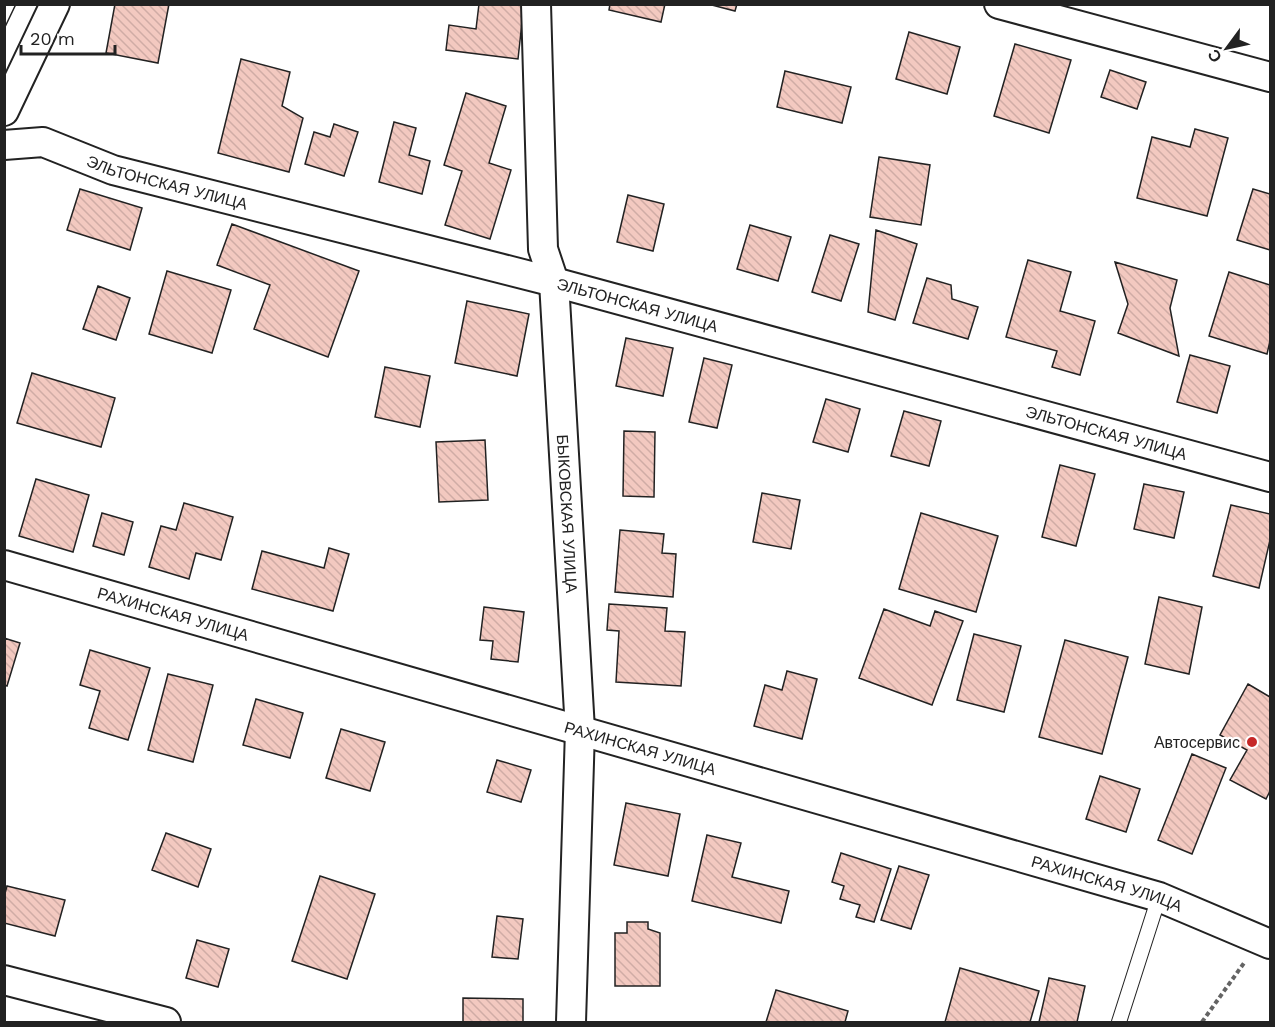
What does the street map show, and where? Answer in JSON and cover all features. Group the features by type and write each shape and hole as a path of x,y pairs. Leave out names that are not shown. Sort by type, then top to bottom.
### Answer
{"street":[{"path":"4,111 56,4"},
{"name":"БЫКОВСКАЯ УЛИЦА","path":"536,4 543,249 554,282 580,730 571,1023"},
{"path":"999,4 1270,77"},
{"name":"ЭЛЬТОНСКАЯ УЛИЦА","path":"4,145 43,142 113,170 554,282 1270,477"},
{"name":"РАХИНСКАЯ УЛИЦА","path":"4,565 1159,897 1265,942"},
{"path":"4,980 166,1023"}],"lane":[{"path":"1119,1023 1159,897"}],"path":[{"path":"1202,1023 1265,942"}],"building":[{"path":"115,4 169,4 158,63 106,53"},
{"path":"479,4 524,4 518,59 446,50 449,25 476,29"},
{"path":"610,4 665,4 661,22 609,10"},
{"path":"708,4 737,4 735,11"},
{"path":"909,32 960,47 947,94 896,79"},
{"path":"1015,44 1071,60 1049,133 994,116"},
{"path":"241,59 290,72 282,106 303,118 289,172 218,153"},
{"path":"1110,70 1146,82 1137,109 1101,97"},
{"path":"785,71 851,87 842,123 777,107"},
{"path":"466,93 506,106 489,163 511,170 490,239 445,225 462,171 444,165"},
{"path":"394,122 416,128 409,155 430,161 422,194 379,182"},
{"path":"334,124 358,132 344,176 305,164 314,132 330,137"},
{"path":"1195,129 1228,138 1207,216 1137,198 1152,137 1190,147"},
{"path":"879,157 930,165 921,225 870,217"},
{"path":"80,189 142,208 130,250 67,230"},
{"path":"1253,189 1270,194 1270,250 1237,240"},
{"path":"628,195 664,204 653,251 617,242"},
{"path":"232,224 359,271 328,357 254,329 270,285 217,265"},
{"path":"750,225 791,237 778,281 737,269"},
{"path":"876,230 917,244 895,320 868,312"},
{"path":"830,235 859,244 841,301 812,292"},
{"path":"1028,260 1071,272 1060,311 1095,321 1080,375 1052,367 1057,351 1006,337"},
{"path":"1115,262 1177,280 1170,308 1179,356 1118,333 1128,304"},
{"path":"167,271 231,290 212,353 149,334"},
{"path":"1229,272 1270,285 1270,341 1267,354 1209,336"},
{"path":"927,278 951,285 952,299 978,307 968,339 913,323"},
{"path":"98,286 130,298 116,340 83,329"},
{"path":"467,301 529,314 517,376 455,363"},
{"path":"626,338 673,348 663,396 616,386"},
{"path":"1190,355 1230,366 1217,413 1177,402"},
{"path":"704,358 732,365 717,428 689,422"},
{"path":"385,367 430,376 420,427 375,417"},
{"path":"32,373 115,398 101,447 17,423"},
{"path":"826,399 860,409 848,452 813,442"},
{"path":"904,411 941,421 929,466 891,456"},
{"path":"624,431 655,432 654,497 623,496"},
{"path":"485,440 488,500 439,502 436,442"},
{"path":"1060,465 1095,474 1076,546 1042,537"},
{"path":"36,479 89,495 73,552 19,536"},
{"path":"1144,484 1184,492 1174,538 1134,529"},
{"path":"762,493 800,500 791,549 753,542"},
{"path":"184,503 233,517 221,560 196,553 189,579 149,567 161,526 176,530"},
{"path":"1231,505 1270,514 1270,540 1259,588 1213,576"},
{"path":"102,513 133,522 124,555 93,546"},
{"path":"921,513 998,536 976,612 899,589"},
{"path":"620,530 664,534 662,553 676,554 673,597 615,592"},
{"path":"329,548 349,554 333,611 252,589 262,551 324,568"},
{"path":"1159,597 1202,607 1189,674 1145,664"},
{"path":"609,604 667,608 665,631 685,632 681,686 616,682 619,631 607,630"},
{"path":"484,607 524,612 518,662 491,659 493,641 480,640"},
{"path":"884,609 930,626 935,611 963,621 932,705 859,678"},
{"path":"974,634 1021,646 1004,712 957,700"},
{"path":"4,638 20,643 7,686 4,685"},
{"path":"1065,640 1128,657 1102,754 1039,737"},
{"path":"90,650 150,668 128,740 89,728 100,691 80,685"},
{"path":"787,671 817,679 802,739 754,726 765,685 782,690"},
{"path":"168,674 213,685 193,762 148,750"},
{"name":"Автосервис","path":"1248,684 1270,697 1270,791 1266,799 1230,780 1247,750 1220,735"},
{"path":"256,699 303,713 290,758 243,745"},
{"path":"341,729 385,742 370,791 326,778"},
{"path":"1192,754 1226,768 1192,854 1158,840"},
{"path":"497,760 531,770 521,802 487,792"},
{"path":"1100,776 1140,789 1126,832 1086,819"},
{"path":"626,803 680,814 668,876 614,865"},
{"path":"166,833 211,849 198,887 152,870"},
{"path":"707,835 741,843 732,877 789,891 781,923 692,901"},
{"path":"841,853 891,869 874,922 856,917 860,905 840,899 844,886 832,882"},
{"path":"899,866 929,875 911,929 881,920"},
{"path":"320,876 375,894 347,979 292,961"},
{"path":"7,886 65,900 55,936 4,923 4,897"},
{"path":"497,916 523,919 518,959 492,957"},
{"path":"627,922 648,922 648,929 660,933 660,986 615,986 615,933 627,933"},
{"path":"197,940 229,949 218,987 186,978"},
{"path":"960,968 1039,991 1030,1022 945,1022"},
{"path":"1049,978 1085,986 1077,1022 1039,1022"},
{"path":"776,990 848,1011 845,1022 766,1022"},
{"path":"463,998 523,999 523,1022 463,1022"}],"tram line":[{"path":"4,29 16,4"}],"place":[{"name":"Автосервис","path":"1252,742"}]}
